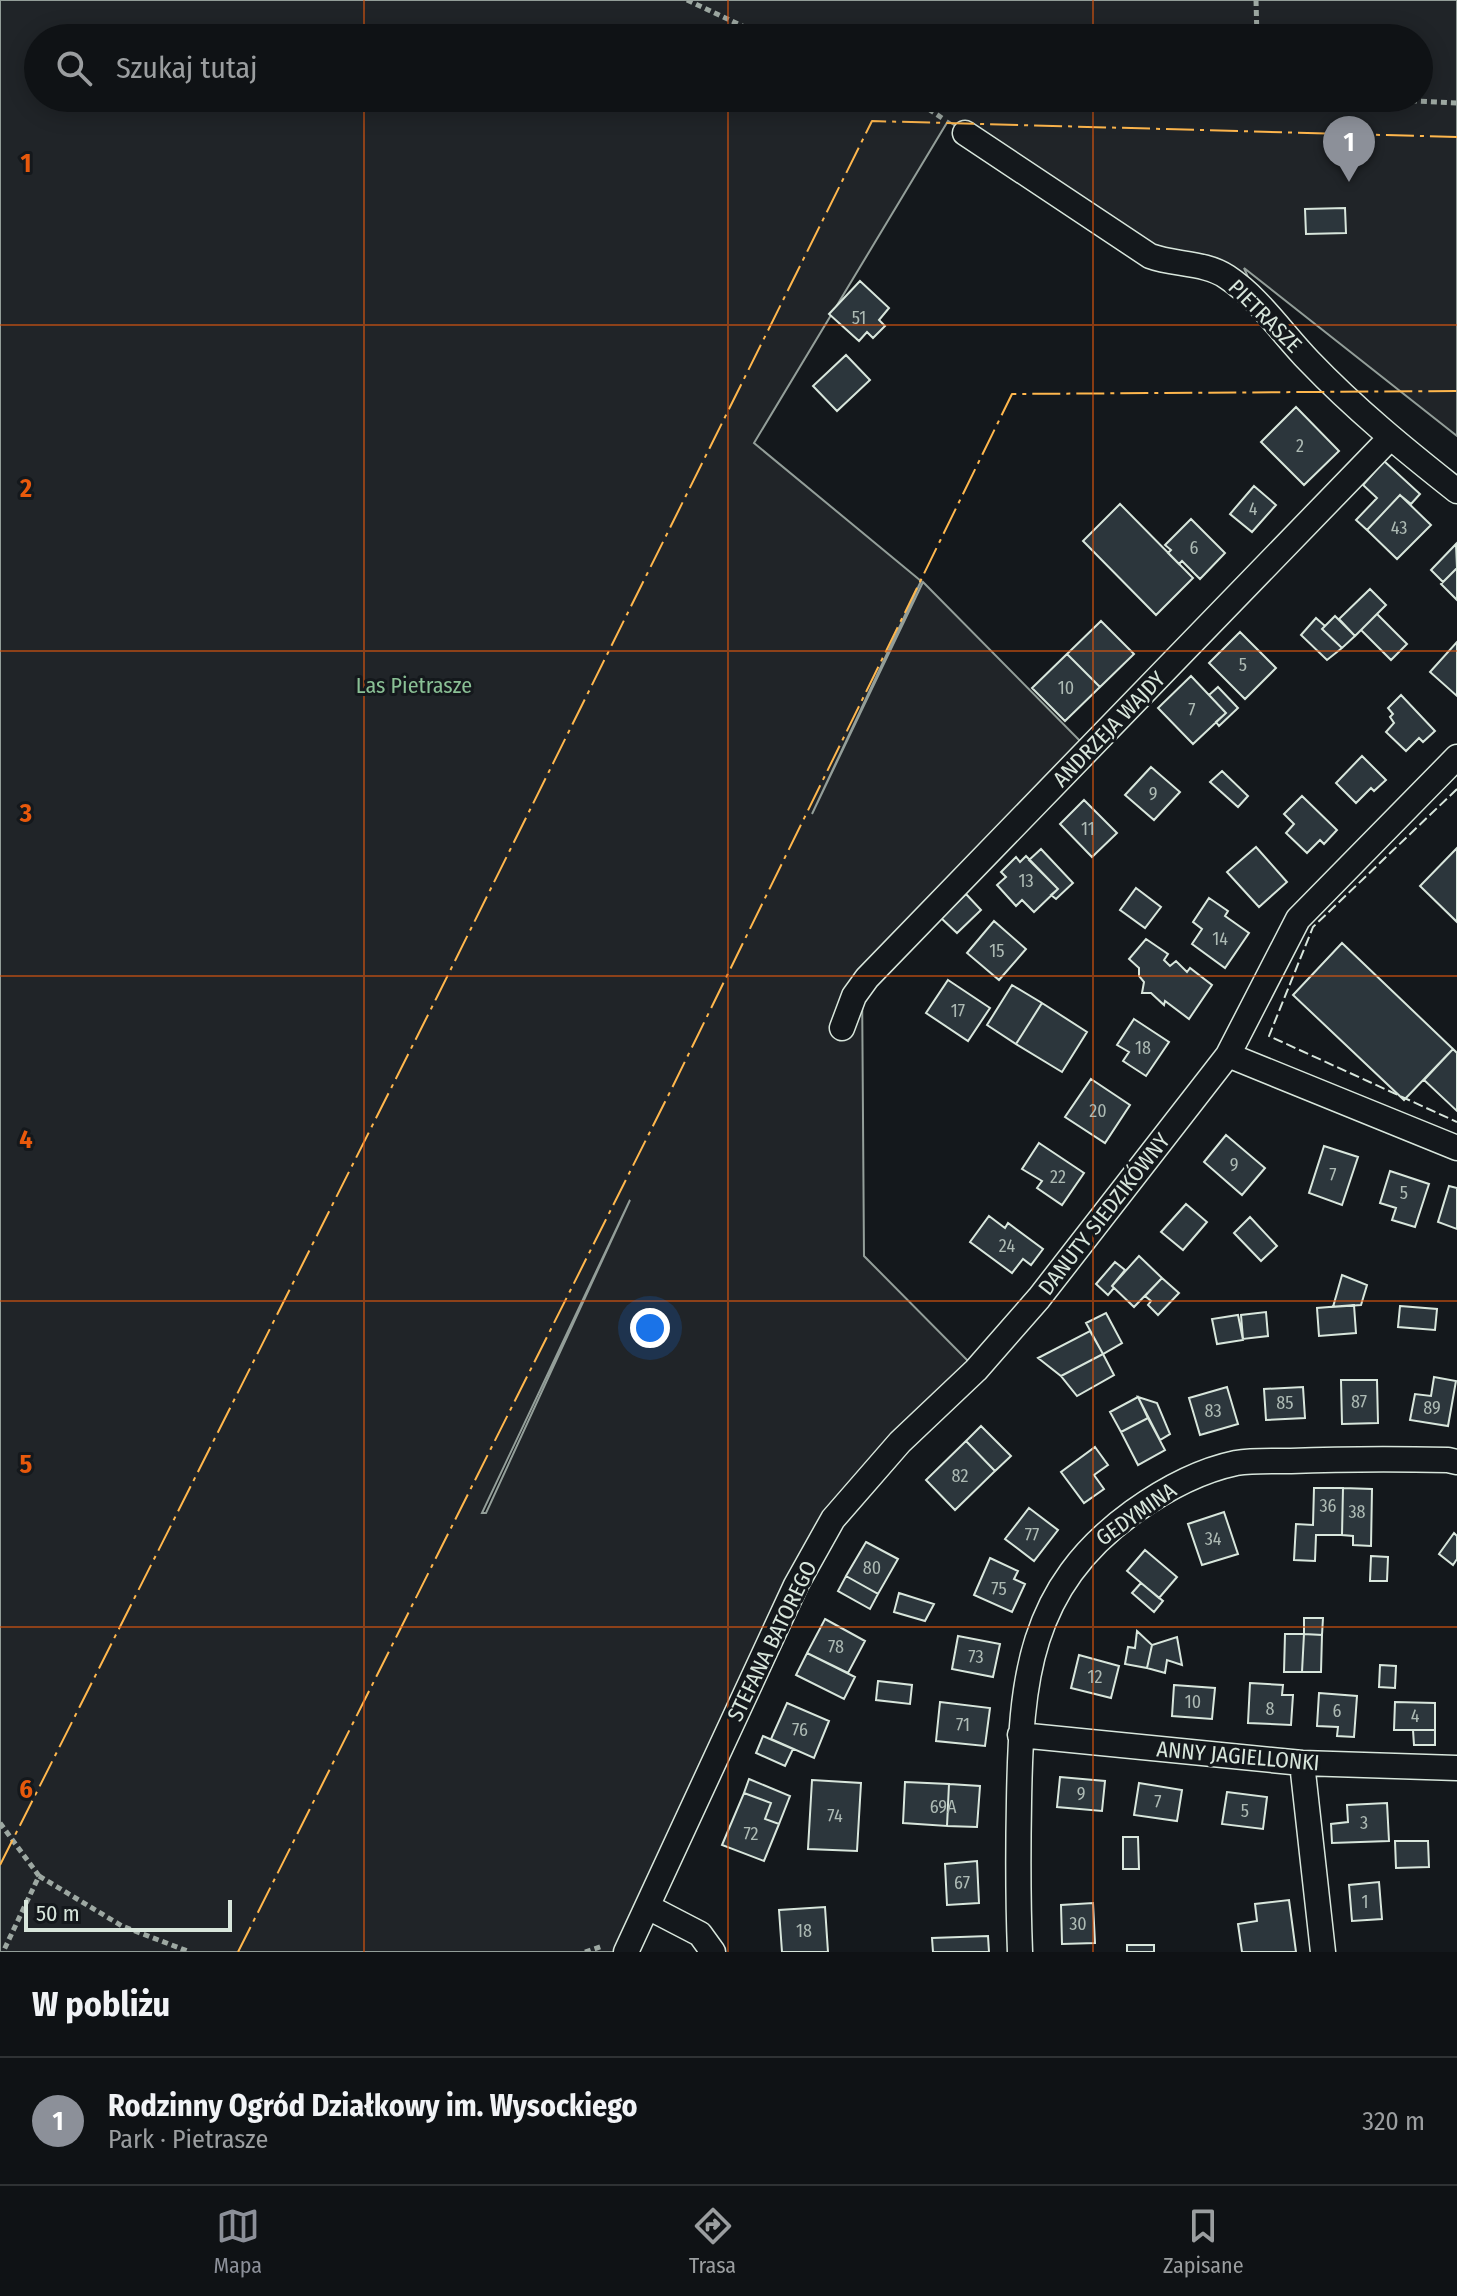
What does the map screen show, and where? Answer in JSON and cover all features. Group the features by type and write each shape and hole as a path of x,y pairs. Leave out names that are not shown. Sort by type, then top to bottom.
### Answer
{"street":[{"name":"PIETRASZE","path":"965,133 1150,256 1167,263 1197,266 1225,275 1390,438 1457,491"},
{"name":"ANDRZEJA WAJDY","path":"842,1028 854,996 867,978 1390,438"},
{"name":"DANUTY SIEDZIKÓWNY","path":"976,1370 1039,1298 1228,1055 1298,919 1457,757"},
{"path":"1228,1055 1457,1148"},
{"name":"STEFANA BATOREGO","path":"626,1952 796,1585 833,1519 900,1442 976,1370"},
{"name":"GEDYMINA","path":"1020,1952 1017,1895 1020,1735 1025,1690 1034,1647 1048,1610 1068,1575 1089,1548 1158,1494 1193,1476 1238,1463 1346,1459 1457,1462"},
{"name":"ANNY JAGIELLONKI","path":"1020,1735 1302,1763 1457,1768"},
{"path":"1302,1763 1323,1952"},
{"path":"648,1907 700,1934 713,1952"}],"path":[{"path":"687,0 738,24"},
{"path":"1256,0 1257,24"},
{"path":"1433,102 1457,103"},
{"path":"933,112 965,133"},
{"path":"0,1823 39,1876 122,1926 190,1952"},
{"path":"3,1952 39,1876"}],"green space":[{"name":"Las Pietrasze","path":"0,0 1457,0 1457,436 1244,268 1261,307 1247,293 1150,256 948,121 754,443 921,581 812,814 923,582 1088,749 862,978 864,1256 977,1370 835,1515 626,1952 0,1952","holes":["630,1200 486,1513 482,1513"]}],"building":[{"path":"1345,208 1346,233 1306,234 1305,209"},
{"path":"860,281 889,308 879,320 885,326 873,338 867,332 859,341 829,314"},
{"path":"846,355 870,380 837,411 813,386"},
{"path":"1296,407 1339,451 1304,485 1261,442"},
{"path":"1384,461 1420,494 1411,504 1400,495 1367,530 1356,520 1377,498 1363,485"},
{"path":"1254,486 1276,505 1252,532 1230,514"},
{"path":"1400,495 1431,525 1397,559 1367,530"},
{"path":"1120,504 1193,578 1156,615 1083,541"},
{"path":"1191,519 1225,553 1200,579 1182,561 1179,564 1165,545"},
{"path":"1456,544 1457,568 1443,582 1431,570"},
{"path":"1457,568 1457,600 1441,584"},
{"path":"1370,589 1386,605 1355,636 1339,619"},
{"path":"1377,614 1407,644 1391,660 1361,630"},
{"path":"1335,616 1355,636 1342,648 1322,629"},
{"path":"1316,618 1325,626 1322,629 1342,648 1327,660 1301,635"},
{"path":"1101,621 1134,654 1100,687 1067,654"},
{"path":"1240,632 1276,668 1245,699 1209,663"},
{"path":"1457,642 1457,696 1430,672"},
{"path":"1067,654 1100,687 1065,721 1032,688"},
{"path":"1191,676 1226,713 1193,744 1158,708"},
{"path":"1218,687 1238,708 1219,726 1216,722 1226,713 1209,695"},
{"path":"1401,695 1435,731 1423,742 1419,738 1406,751 1386,732 1394,723 1390,717 1393,714 1388,708"},
{"path":"1362,756 1386,780 1374,791 1371,788 1356,803 1336,783"},
{"path":"1151,767 1180,792 1154,820 1125,795"},
{"path":"1222,771 1248,796 1238,807 1210,782"},
{"path":"1302,796 1337,830 1324,844 1320,840 1307,853 1286,833 1294,824 1284,814"},
{"path":"1084,800 1117,833 1092,857 1060,824"},
{"path":"1256,847 1287,882 1259,907 1227,872"},
{"path":"1457,848 1457,922 1420,886"},
{"path":"1041,849 1073,883 1056,899 1051,895 1058,889 1029,860"},
{"path":"1026,856 1058,889 1034,912 1022,900 1016,906 997,885 1006,877 1001,872 1016,857 1020,862"},
{"path":"1136,888 1161,907 1145,928 1120,910"},
{"path":"966,894 981,910 957,933 941,918"},
{"path":"1209,898 1228,911 1225,916 1249,933 1225,968 1192,944 1202,929 1193,922"},
{"path":"994,921 1026,949 999,980 967,953"},
{"path":"1146,939 1168,954 1164,960 1170,966 1176,961 1187,972 1190,968 1212,985 1189,1019 1165,1001 1164,1005 1151,993 1142,993 1144,982 1139,976 1139,968 1129,959"},
{"path":"1342,943 1453,1049 1404,1100 1293,995"},
{"path":"948,980 990,1008 968,1041 926,1013"},
{"path":"1012,985 1042,1003 1016,1044 987,1025"},
{"path":"1042,1003 1087,1032 1062,1072 1016,1044"},
{"path":"1134,1019 1169,1042 1146,1076 1123,1061 1129,1052 1117,1045"},
{"path":"1453,1049 1457,1053 1457,1111 1424,1080"},
{"path":"1091,1079 1130,1105 1105,1143 1065,1117"},
{"path":"1226,1135 1265,1168 1242,1195 1204,1162"},
{"path":"1039,1143 1084,1173 1062,1205 1037,1188 1042,1181 1022,1169"},
{"path":"1324,1146 1358,1157 1342,1205 1309,1193"},
{"path":"1390,1171 1429,1184 1415,1227 1392,1220 1396,1208 1380,1203"},
{"path":"1449,1186 1457,1188 1457,1229 1438,1222"},
{"path":"1186,1204 1207,1222 1183,1250 1161,1232"},
{"path":"989,1216 1005,1228 1008,1223 1043,1249 1031,1265 1023,1259 1012,1273 970,1242"},
{"path":"1250,1217 1277,1246 1261,1261 1234,1233"},
{"path":"1139,1256 1162,1278 1134,1307 1112,1286"},
{"path":"1115,1262 1125,1270 1108,1295 1096,1284"},
{"path":"1342,1275 1367,1285 1361,1305 1333,1307"},
{"path":"1162,1278 1179,1293 1158,1315 1148,1305 1151,1301 1145,1296"},
{"path":"1354,1305 1356,1333 1319,1336 1317,1308"},
{"path":"1400,1306 1437,1309 1435,1330 1398,1327"},
{"path":"1266,1312 1268,1336 1243,1339 1241,1315"},
{"path":"1106,1313 1122,1343 1103,1354 1086,1323"},
{"path":"1238,1315 1243,1340 1217,1344 1212,1319"},
{"path":"1090,1331 1103,1354 1061,1376 1038,1358"},
{"path":"1103,1354 1114,1375 1077,1396 1061,1376"},
{"path":"1434,1377 1456,1381 1448,1426 1410,1420 1415,1394 1431,1396"},
{"path":"1341,1380 1377,1380 1378,1423 1342,1424"},
{"path":"1227,1387 1238,1424 1200,1435 1189,1398"},
{"path":"1303,1387 1305,1418 1266,1420 1264,1389"},
{"path":"1138,1397 1148,1418 1121,1432 1110,1412"},
{"path":"1138,1397 1157,1403 1170,1434 1160,1440"},
{"path":"1148,1418 1165,1450 1138,1465 1121,1432"},
{"path":"981,1426 1011,1456 995,1471 966,1441"},
{"path":"966,1441 995,1471 955,1510 926,1480"},
{"path":"1095,1447 1108,1465 1094,1475 1104,1489 1084,1503 1061,1472"},
{"path":"1314,1488 1343,1488 1342,1535 1316,1535 1315,1561 1294,1560 1296,1524 1313,1525"},
{"path":"1343,1488 1372,1489 1371,1546 1353,1545 1353,1536 1342,1535"},
{"path":"1029,1508 1058,1530 1034,1561 1005,1539"},
{"path":"1224,1512 1238,1554 1202,1565 1188,1524"},
{"path":"1454,1533 1457,1536 1457,1559 1453,1565 1439,1554"},
{"path":"866,1542 898,1559 878,1594 846,1576"},
{"path":"1145,1550 1177,1577 1159,1598 1127,1571"},
{"path":"1371,1556 1388,1557 1387,1581 1370,1581"},
{"path":"990,1558 1018,1571 1014,1579 1025,1584 1012,1612 974,1595"},
{"path":"846,1576 878,1594 870,1609 838,1591"},
{"path":"1141,1583 1163,1601 1154,1612 1132,1593"},
{"path":"899,1593 934,1604 925,1621 894,1612"},
{"path":"1304,1618 1323,1618 1322,1635 1304,1634"},
{"path":"825,1619 865,1641 848,1673 807,1653"},
{"path":"1137,1631 1152,1645 1147,1668 1125,1664 1128,1647 1135,1648"},
{"path":"1285,1634 1304,1634 1302,1672 1284,1672"},
{"path":"1304,1634 1322,1635 1321,1672 1302,1672"},
{"path":"958,1636 1000,1644 993,1677 952,1669"},
{"path":"1177,1637 1182,1665 1167,1660 1165,1673 1147,1668 1152,1645"},
{"path":"807,1653 855,1677 844,1699 796,1675"},
{"path":"1079,1655 1119,1666 1111,1698 1071,1688"},
{"path":"1380,1665 1396,1666 1395,1688 1379,1687"},
{"path":"878,1681 912,1685 910,1704 876,1700"},
{"path":"1250,1683 1283,1685 1282,1695 1293,1695 1291,1725 1248,1723"},
{"path":"1174,1685 1215,1688 1212,1719 1172,1716"},
{"path":"1319,1693 1357,1696 1354,1737 1337,1736 1338,1727 1317,1726"},
{"path":"940,1702 990,1708 985,1746 936,1741"},
{"path":"1395,1702 1435,1703 1435,1730 1394,1730"},
{"path":"787,1703 829,1721 814,1758 771,1739"},
{"path":"1413,1730 1435,1730 1435,1745 1414,1745"},
{"path":"763,1736 793,1749 785,1766 756,1753"},
{"path":"1060,1777 1105,1781 1102,1811 1057,1807"},
{"path":"749,1779 790,1796 779,1824 765,1819 771,1803 744,1793"},
{"path":"812,1780 861,1783 857,1851 808,1849"},
{"path":"905,1782 949,1784 947,1826 903,1823"},
{"path":"1139,1783 1182,1790 1177,1821 1134,1815"},
{"path":"949,1784 980,1786 977,1827 947,1826"},
{"path":"1227,1792 1267,1797 1263,1829 1222,1824"},
{"path":"744,1793 771,1803 765,1819 779,1824 764,1861 722,1845"},
{"path":"1387,1803 1389,1841 1332,1843 1331,1824 1348,1822 1347,1805"},
{"path":"1123,1837 1138,1837 1139,1869 1123,1869"},
{"path":"1395,1841 1428,1841 1429,1867 1396,1868"},
{"path":"977,1861 979,1903 947,1905 945,1864"},
{"path":"1379,1882 1382,1919 1352,1921 1349,1885"},
{"path":"1289,1900 1296,1952 1242,1952 1238,1924 1257,1921 1255,1904"},
{"path":"1093,1903 1095,1943 1062,1944 1061,1905"},
{"path":"825,1907 828,1952 782,1952 779,1910"},
{"path":"988,1936 989,1952 933,1952 932,1938"},
{"path":"1127,1945 1154,1945 1154,1952 1127,1952"}],"fence":[{"path":"1457,789 1313,927 1269,1036 1457,1122"}],"power":[{"path":"0,1865 437,997 872,121 1457,137"},
{"path":"238,1952 670,1092 1012,394 1457,391"}],"place":[{"name":"Rodzinny Ogród Działkowy im. Wysockiego","path":"1349,182"}]}
